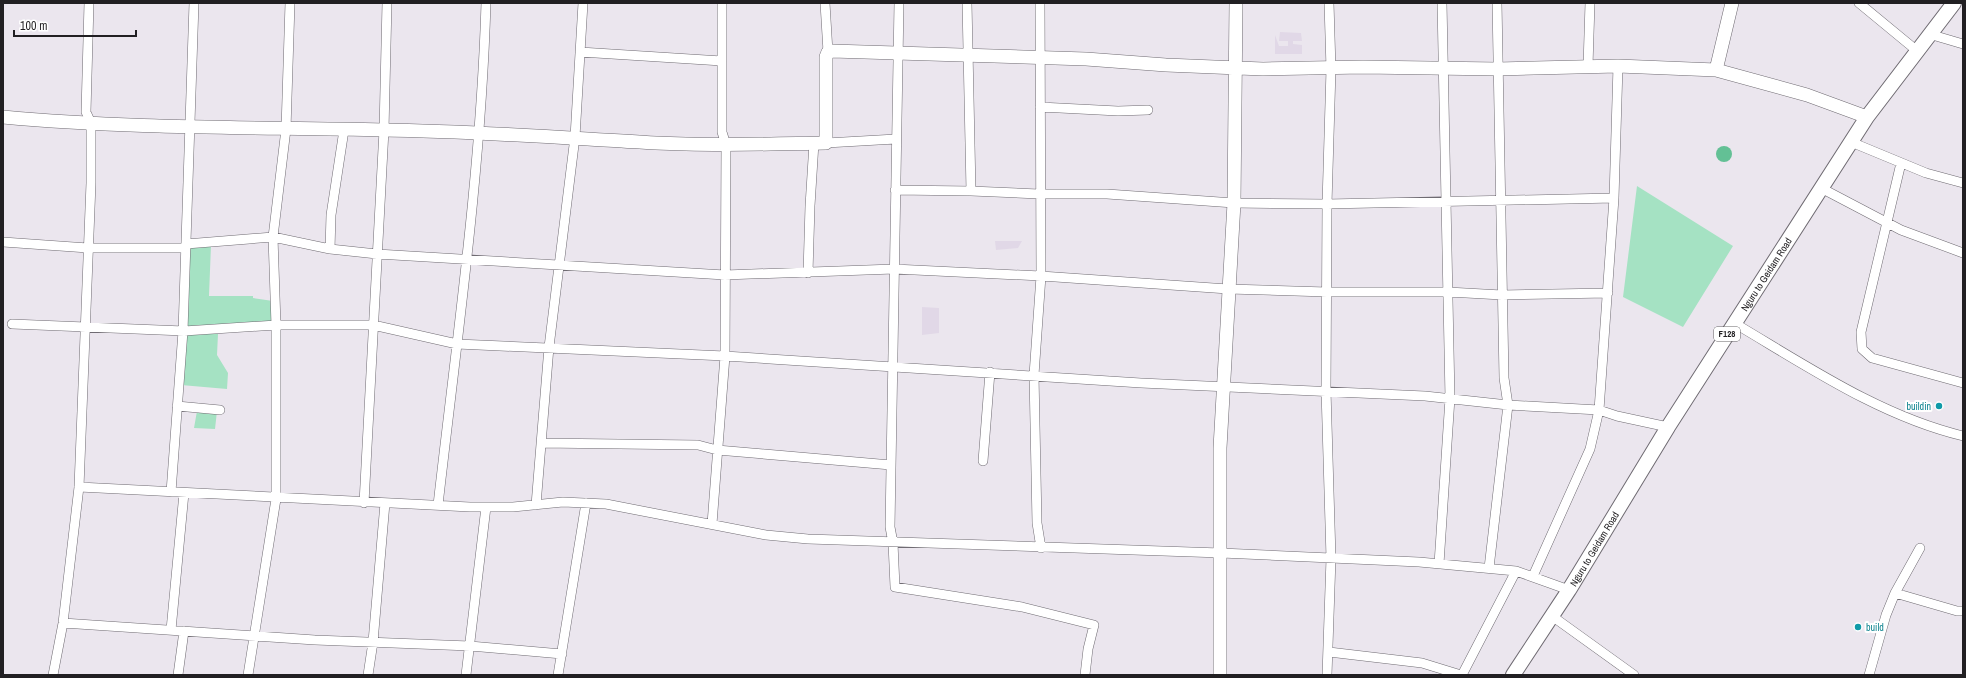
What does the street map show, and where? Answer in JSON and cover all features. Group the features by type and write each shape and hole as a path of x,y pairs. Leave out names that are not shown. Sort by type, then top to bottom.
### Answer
{"main road":[{"name":"Nguru to Geidam Road","path":"1513,675 1569,590 1668,427 1867,117 1916,50 1954,3"}],"street":[{"path":"53,675 63,623 79,487 91,123 86,112 89,3"},
{"path":"171,492 183,331 194,3"},
{"path":"248,675 276,498 276,325 273,237 286,129 290,3"},
{"path":"364,503 384,130 387,3"},
{"path":"438,505 467,260 479,133 486,3"},
{"path":"536,505 549,346 575,137 583,3"},
{"path":"712,524 725,356 726,145 722,132 722,3"},
{"path":"808,273 810,206 820,143 826,57 828,52 825,3"},
{"path":"899,3 890,527 893,543 895,587 1022,607 1094,625 1088,649 1085,675"},
{"path":"967,3 972,191"},
{"path":"1040,3 1041,276 1034,374 1037,523 1041,548"},
{"path":"1220,675 1220,448 1234,203 1234,68 1236,3"},
{"path":"1328,675 1331,558 1326,390 1327,204 1331,69 1330,3"},
{"path":"1439,564 1450,398 1442,3"},
{"path":"1490,568 1508,405 1504,378 1502,200 1497,3"},
{"path":"1588,66 1590,3"},
{"path":"1716,70 1732,3"},
{"path":"1859,3 1916,50"},
{"path":"1929,34 1963,44"},
{"path":"580,52 722,61"},
{"path":"828,52 898,52 1234,68 1331,69 1363,67 1498,69 1618,66 1716,70 1807,96 1867,117"},
{"path":"1533,576 1590,449 1599,410 1614,198 1618,66"},
{"path":"1040,107 1118,111 1148,110"},
{"path":"3,117 91,123 190,127 479,133 575,137 657,143 726,145 896,140"},
{"path":"330,249 331,215 344,130"},
{"path":"1851,142 1926,173 1963,183"},
{"path":"1901,163 1861,332 1862,349 1872,358 1963,383"},
{"path":"1821,188 1901,230 1963,253"},
{"path":"895,190 1040,194 1107,194 1234,203 1327,204 1447,200 1614,198"},
{"path":"3,242 88,248 186,246 273,237 330,249 377,254 559,264 725,276 894,269 1041,276 1228,289 1327,292 1448,292 1502,295 1608,293"},
{"path":"1734,323 1869,402 1941,431 1963,436"},
{"path":"12,324 183,331 276,325 373,325 457,344 549,346 1034,374 1141,383 1326,390 1450,398 1508,405 1599,410 1617,416 1668,427"},
{"path":"983,462 990,372"},
{"path":"177,406 220,410"},
{"path":"541,443 698,445 717,450 891,465"},
{"path":"79,487 364,503 486,507 536,505 563,502 606,504 766,535 808,540 1221,553 1439,564 1516,571 1569,590"},
{"path":"171,630 184,493"},
{"path":"368,675 373,642 385,503"},
{"path":"558,675 586,503"},
{"path":"466,675 486,507"},
{"path":"1869,675 1886,614 1895,593 1920,548"},
{"path":"1329,652 1422,663 1462,675 1516,571"},
{"path":"1895,593 1957,611 1963,611"},
{"path":"1552,616 1634,675"},
{"path":"63,623 255,636 470,646 562,654"},
{"path":"178,675 184,631"}],"shaded area":[{"path":"1280,32 1301,33 1302,41 1293,41 1293,44 1302,45 1302,54 1275,54 1275,35 1279,46 1288,46 1288,41 1279,41"},
{"path":"995,241 1022,241 1018,248 996,250"},
{"path":"922,307 939,308 939,333 922,335"}],"green space":[{"path":"1724,146 1730,148 1732,154 1730,160 1724,162 1718,160 1716,154 1718,148"},
{"path":"1637,186 1733,246 1683,327 1623,297"},
{"path":"187,245 211,245 209,296 253,296 253,298 273,301 274,323 185,329"},
{"path":"184,331 218,334 217,355 228,373 227,389 181,385"},
{"path":"197,411 217,411 215,429 194,428"}],"place":[{"name":"buildin","path":"1939,406"},
{"name":"build","path":"1858,627"}]}
